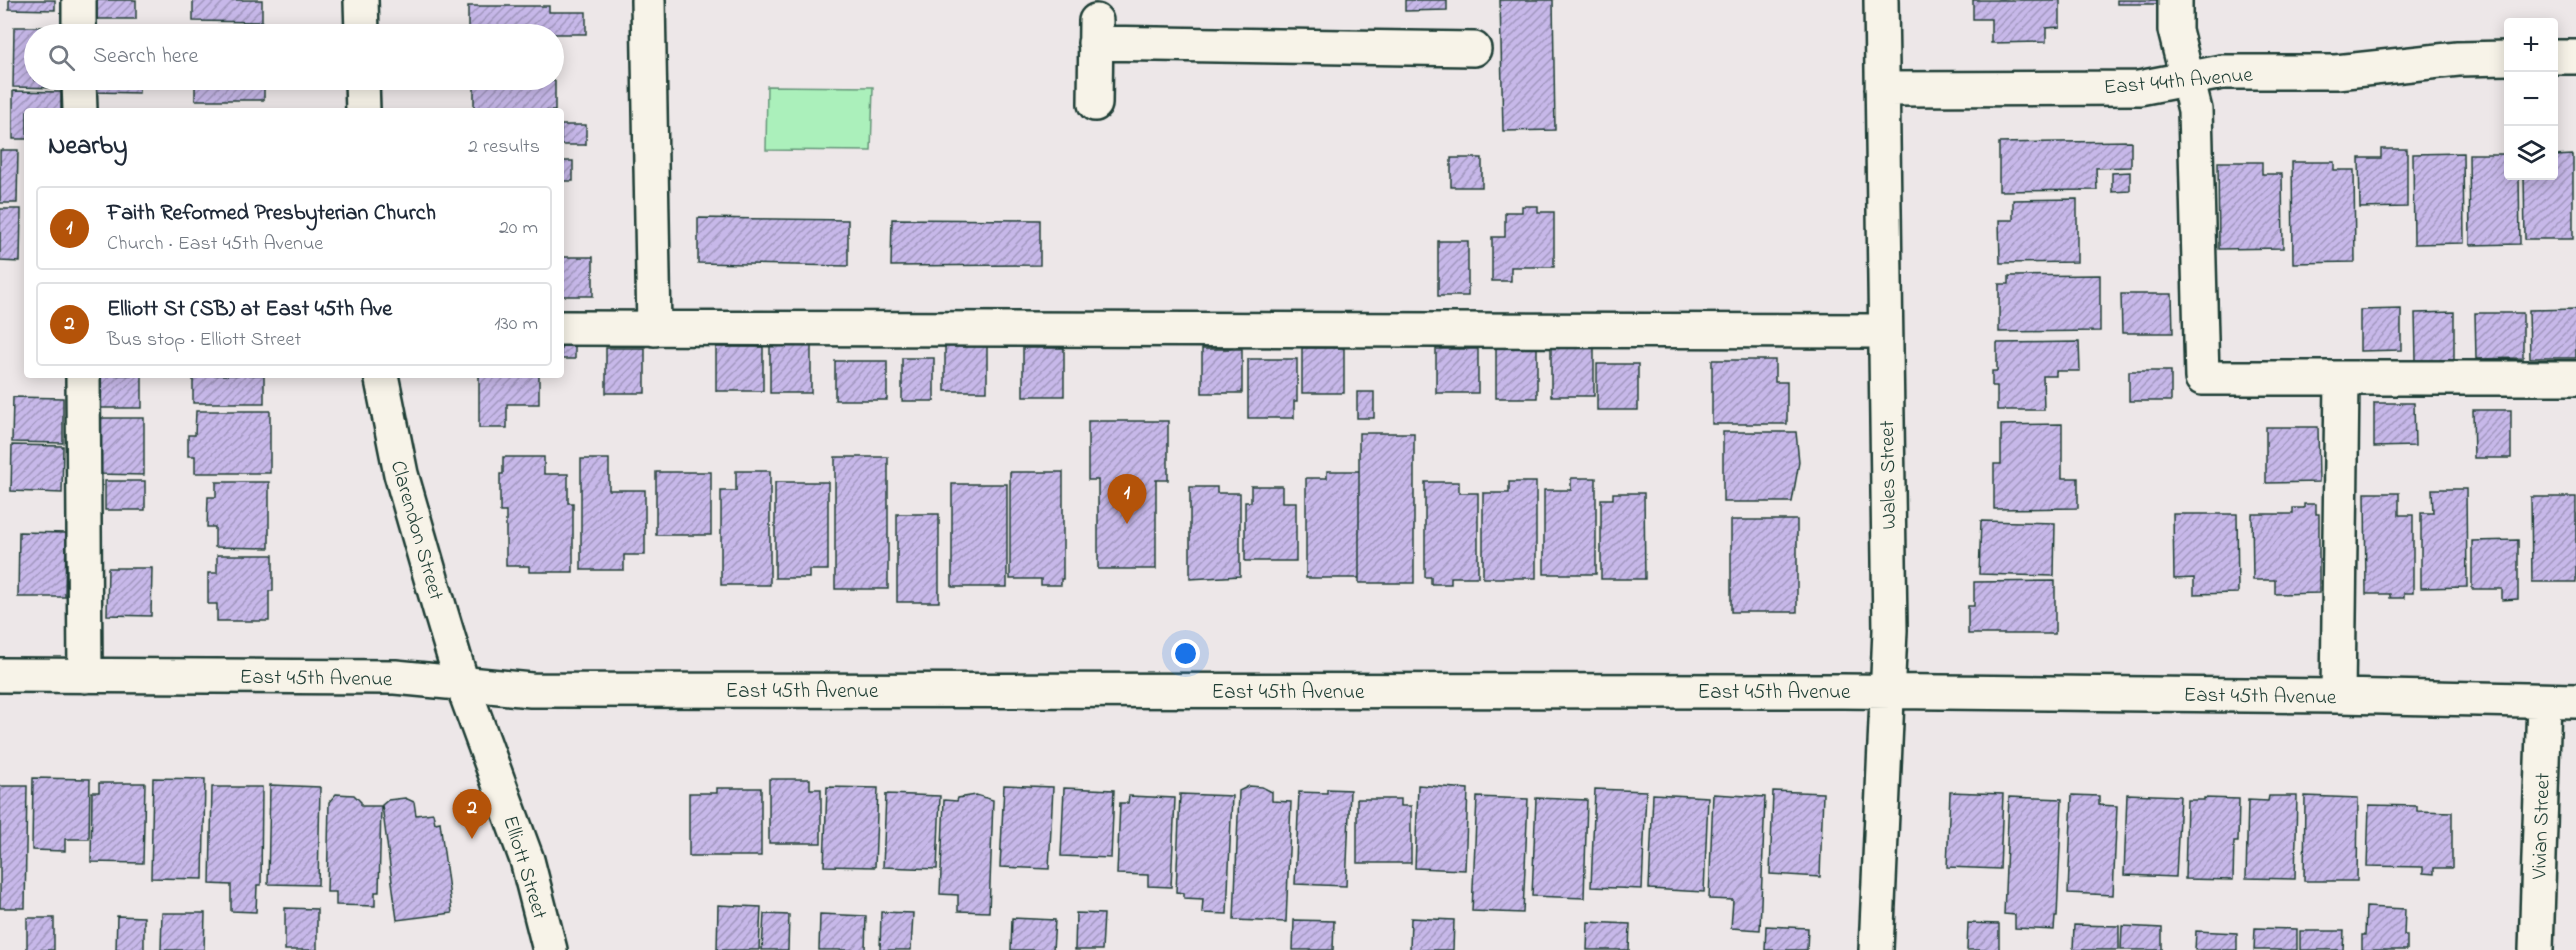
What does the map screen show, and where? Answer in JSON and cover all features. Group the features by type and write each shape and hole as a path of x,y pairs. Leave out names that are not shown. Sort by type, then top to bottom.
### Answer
{"street":[{"path":"79,0 79,24"},
{"path":"361,0 362,24"},
{"path":"648,0 654,330"},
{"name":"Wales Street","path":"1876,950 1890,630 1881,0"},
{"path":"2175,0 2175,30 2195,110 2202,378 2342,380 2576,378"},
{"path":"1095,104 1096,32 1474,49"},
{"path":"2558,57 2576,57"},
{"name":"East 44th Avenue","path":"1882,89 2139,88 2222,72 2336,72 2457,58 2504,58"},
{"path":"80,90 80,108"},
{"path":"362,90 363,108"},
{"path":"564,328 1884,331"},
{"path":"83,378 85,675"},
{"name":"Clarendon Street","path":"382,378 401,474 462,683"},
{"path":"2338,696 2342,380"},
{"name":"East 45th Avenue","path":"0,675 395,677 531,690 1889,692 2338,696 2576,701"},
{"name":"Elliott Street","path":"462,683 526,860 550,950"},
{"name":"Vivian Street","path":"2536,950 2544,701"}],"green space":[{"path":"767,86 873,87 871,151 766,150"}],"building":[{"path":"9,0 55,0 55,10 9,9"},
{"path":"95,0 136,0 136,19 95,19"},
{"path":"193,0 262,0 262,22 193,21"},
{"path":"1405,0 1447,0 1447,10 1405,11"},
{"path":"1500,0 1553,0 1555,130 1503,131"},
{"path":"1973,0 2060,0 2060,27 2046,28 2046,42 1991,43 1991,19 1973,19"},
{"path":"2117,0 2158,0 2158,4 2117,4"},
{"path":"468,6 549,6 549,12 586,12 586,34 564,34 564,24 468,24"},
{"path":"14,27 24,27 24,87 13,87"},
{"path":"95,90 139,90 139,93 95,92"},
{"path":"195,90 264,90 264,100 195,100"},
{"path":"474,90 555,90 555,108 474,108"},
{"path":"13,91 61,92 61,108 24,108 24,139 13,139"},
{"path":"564,125 586,125 586,145 564,145"},
{"path":"2131,141 2131,167 2096,168 2097,190 1999,191 1999,143"},
{"path":"2381,149 2407,149 2407,207 2360,208 2359,158 2381,158"},
{"path":"0,150 18,150 17,203 0,203"},
{"path":"2463,153 2464,243 2414,244 2413,154"},
{"path":"2469,154 2504,154 2504,180 2519,180 2520,244 2470,245"},
{"path":"2573,155 2573,239 2525,239 2524,180 2558,180 2558,156"},
{"path":"1451,158 1482,158 1482,187 1451,187"},
{"path":"564,161 573,161 573,181 564,181"},
{"path":"2218,162 2262,162 2262,174 2282,174 2283,248 2219,249"},
{"path":"2292,162 2334,162 2334,170 2354,170 2355,262 2293,263"},
{"path":"2130,172 2130,191 2112,192 2112,173"},
{"path":"2077,199 2077,262 2000,263 1999,220 2013,220 2013,200"},
{"path":"1522,206 1538,206 1538,212 1554,212 1554,267 1511,267 1511,281 1492,281 1492,237 1505,237 1505,212 1522,212"},
{"path":"0,209 21,209 20,262 0,261"},
{"path":"698,218 848,220 848,266 698,263"},
{"path":"892,219 1040,220 1040,265 891,266"},
{"path":"1438,241 1468,241 1468,296 1438,296"},
{"path":"564,257 593,257 593,296 564,296"},
{"path":"2100,275 2100,331 1999,332 1999,284 2009,284 2009,276"},
{"path":"2121,294 2172,294 2173,333 2122,333"},
{"path":"2401,309 2401,350 2360,351 2360,310"},
{"path":"2576,309 2576,358 2530,358 2529,310"},
{"path":"2454,312 2454,360 2416,360 2415,313"},
{"path":"2475,313 2523,313 2523,358 2476,359"},
{"path":"2079,342 2080,371 2056,371 2056,376 2043,376 2044,410 1997,410 1997,386 1992,386 1992,371 1997,371 1997,343"},
{"path":"770,344 811,344 811,393 770,393"},
{"path":"945,344 987,344 987,391 945,391"},
{"path":"564,345 575,345 575,359 564,359"},
{"path":"716,347 763,347 763,391 716,391"},
{"path":"606,348 645,348 645,393 606,393"},
{"path":"1023,348 1064,348 1064,396 1023,396"},
{"path":"1302,348 1344,348 1344,393 1302,393"},
{"path":"1496,348 1537,348 1537,398 1496,398"},
{"path":"1551,348 1594,348 1594,396 1551,396"},
{"path":"1202,349 1242,349 1242,393 1202,393"},
{"path":"1436,349 1478,349 1478,393 1436,393"},
{"path":"902,358 934,358 934,401 902,401"},
{"path":"1248,359 1297,359 1297,401 1294,401 1294,418 1248,418"},
{"path":"1712,360 1775,360 1775,382 1787,382 1787,424 1712,424"},
{"path":"835,361 887,361 887,400 835,400"},
{"path":"1597,364 1638,364 1638,410 1597,410"},
{"path":"2129,371 2171,371 2171,401 2129,401"},
{"path":"100,378 142,378 142,408 100,408"},
{"path":"193,378 264,378 264,403 193,403"},
{"path":"479,378 539,378 539,404 507,404 507,428 479,428"},
{"path":"1357,392 1374,392 1374,418 1357,418"},
{"path":"13,397 63,398 63,443 12,442"},
{"path":"2374,403 2414,403 2415,446 2374,447"},
{"path":"2473,410 2511,410 2511,458 2474,458"},
{"path":"196,411 270,411 270,473 195,473 195,456 188,456 188,435 195,435"},
{"path":"99,418 144,418 144,475 99,474"},
{"path":"1088,421 1168,421 1168,480 1156,480 1156,569 1098,569 1098,480 1088,480"},
{"path":"2062,424 2062,478 2078,478 2078,508 1994,509 1994,464 2001,464 2001,425"},
{"path":"2266,427 2318,427 2319,482 2266,483"},
{"path":"1723,432 1796,432 1799,462 1792,502 1723,502"},
{"path":"1359,433 1414,433 1414,583 1359,583"},
{"path":"12,445 63,446 62,493 11,491"},
{"path":"503,457 544,457 544,474 568,474 568,503 573,503 573,572 529,572 529,566 506,566 506,512 500,512 500,474 503,474"},
{"path":"835,457 888,457 888,589 835,589"},
{"path":"581,459 609,459 609,490 645,490 645,555 624,555 624,570 581,570"},
{"path":"736,471 770,471 770,585 721,585 721,491 736,491"},
{"path":"1327,471 1359,471 1359,578 1306,578 1306,478 1327,478"},
{"path":"656,472 711,472 711,535 656,535"},
{"path":"1010,472 1063,472 1063,579 1061,579 1061,585 1041,585 1041,579 1010,579"},
{"path":"1571,478 1596,478 1596,574 1544,574 1544,490 1571,490"},
{"path":"105,481 145,481 145,510 105,510"},
{"path":"216,482 269,482 269,548 215,547 215,527 207,527 208,497 216,497"},
{"path":"775,482 828,482 828,570 809,570 809,578 775,578"},
{"path":"1425,482 1459,482 1459,493 1478,493 1478,577 1451,577 1451,584 1431,584 1431,577 1425,577"},
{"path":"1509,482 1536,482 1536,578 1483,578 1483,493 1509,493"},
{"path":"952,484 1007,484 1007,587 952,587"},
{"path":"1251,486 1282,486 1282,502 1296,502 1296,561 1245,561 1245,502 1251,502"},
{"path":"1190,487 1217,487 1217,493 1240,493 1240,576 1190,579"},
{"path":"2432,489 2466,489 2467,587 2421,588 2421,513 2433,513"},
{"path":"1613,493 1644,493 1645,579 1601,579 1601,499 1613,499"},
{"path":"2365,493 2399,493 2399,515 2413,515 2413,593 2404,593 2404,598 2390,598 2390,594 2366,594"},
{"path":"2531,497 2576,497 2576,582 2532,582"},
{"path":"2304,504 2316,504 2316,514 2319,514 2319,593 2275,594 2275,580 2253,580 2252,514 2293,514 2293,508 2304,508"},
{"path":"897,514 939,514 939,602 897,602"},
{"path":"2173,514 2237,514 2238,593 2194,594 2194,578 2174,579"},
{"path":"1731,520 1797,520 1797,612 1731,612"},
{"path":"1981,521 2055,523 2054,576 1979,574"},
{"path":"19,532 66,533 65,597 18,597"},
{"path":"2518,540 2518,599 2502,600 2502,589 2472,589 2472,541"},
{"path":"217,555 273,555 273,591 269,591 269,621 217,621 217,604 208,604 208,573 217,573"},
{"path":"108,568 152,568 151,616 107,615"},
{"path":"2055,581 2055,634 1968,634 1968,606 1974,606 1974,582"},
{"path":"33,778 90,779 89,839 65,839 65,851 32,850"},
{"path":"153,778 205,779 203,879 151,878"},
{"path":"769,779 810,779 810,789 821,789 821,843 769,843"},
{"path":"99,783 145,783 143,863 91,862 92,792 99,792"},
{"path":"270,785 320,787 318,885 268,884"},
{"path":"1004,785 1053,787 1049,869 1000,867"},
{"path":"1418,785 1468,789 1465,870 1415,868"},
{"path":"0,786 27,786 25,908 0,908"},
{"path":"1249,786 1262,787 1272,792 1272,801 1291,802 1286,922 1234,920 1239,791"},
{"path":"212,787 262,787 261,885 257,885 256,912 231,911 231,885 210,884"},
{"path":"827,787 878,788 875,867 824,866"},
{"path":"717,788 761,788 761,856 689,856 689,793 717,793"},
{"path":"1064,788 1114,790 1111,858 1061,856"},
{"path":"1327,789 1350,790 1346,886 1295,884 1299,792 1327,793"},
{"path":"1595,789 1646,791 1642,889 1591,887"},
{"path":"1773,791 1823,793 1820,877 1770,874"},
{"path":"1950,792 2003,794 2000,869 1947,867"},
{"path":"336,794 354,795 361,802 361,806 381,806 379,892 375,892 375,906 336,905 336,892 327,892 329,802"},
{"path":"886,794 940,796 937,869 883,867"},
{"path":"1180,794 1232,796 1227,914 1202,913 1203,899 1184,898 1184,893 1176,892"},
{"path":"1653,794 1708,797 1704,892 1649,889"},
{"path":"1713,794 1765,797 1760,930 1731,928 1733,900 1709,899"},
{"path":"2127,794 2180,796 2176,877 2124,875"},
{"path":"976,795 993,800 989,912 958,911 958,895 940,894 944,800 957,801 958,798"},
{"path":"2072,795 2099,796 2099,805 2117,806 2113,895 2068,893"},
{"path":"1129,796 1175,798 1171,887 1148,886 1148,875 1117,874 1120,803 1128,803"},
{"path":"2269,796 2297,796 2295,879 2246,878 2248,800 2268,801"},
{"path":"2305,796 2358,798 2357,881 2304,881"},
{"path":"1477,797 1528,799 1523,913 1472,911"},
{"path":"2009,797 2062,799 2057,917 2055,917 2054,930 2015,928 2015,915 2004,914"},
{"path":"405,798 414,802 416,815 433,813 435,823 440,822 452,913 397,920 382,805 388,800"},
{"path":"1536,798 1587,800 1584,898 1532,896"},
{"path":"2204,798 2239,799 2238,842 2234,842 2233,880 2185,879 2187,800 2204,800"},
{"path":"1357,799 1401,799 1401,806 1411,806 1411,863 1357,863"},
{"path":"2369,805 2417,806 2417,811 2452,812 2452,868 2434,868 2434,874 2423,873 2423,867 2367,866"},
{"path":"718,905 761,907 759,950 717,950"},
{"path":"2366,907 2405,909 2404,935 2407,935 2407,950 2362,950"},
{"path":"285,908 317,909 317,950 285,950"},
{"path":"881,912 913,913 911,950 880,950"},
{"path":"162,913 205,913 204,950 161,950"},
{"path":"1076,913 1104,914 1102,950 1075,950"},
{"path":"764,914 789,915 788,950 762,950"},
{"path":"820,914 866,916 865,950 819,950"},
{"path":"117,916 144,917 144,950 116,950"},
{"path":"27,918 54,918 54,950 27,950"},
{"path":"1012,918 1055,920 1053,950 1011,950"},
{"path":"1411,918 1454,920 1453,950 1410,950"},
{"path":"1294,920 1334,921 1333,950 1293,950"},
{"path":"1588,922 1630,924 1629,950 1587,950"},
{"path":"1968,923 1999,924 1999,950 1967,950"},
{"path":"2074,925 2119,926 2119,950 2073,950"},
{"path":"1766,926 1808,928 1807,950 1765,950"},
{"path":"2122,926 2162,928 2162,950 2121,950"},
{"path":"2255,928 2297,929 2297,950 2254,950"},
{"path":"2196,931 2237,933 2237,950 2195,950"},
{"path":"2300,931 2344,931 2343,950 2300,950"}],"place":[{"name":"Faith Reformed Presbyterian Church","path":"1127,524"},
{"name":"Elliott St (SB) at East 45th Ave","path":"472,839"}]}
